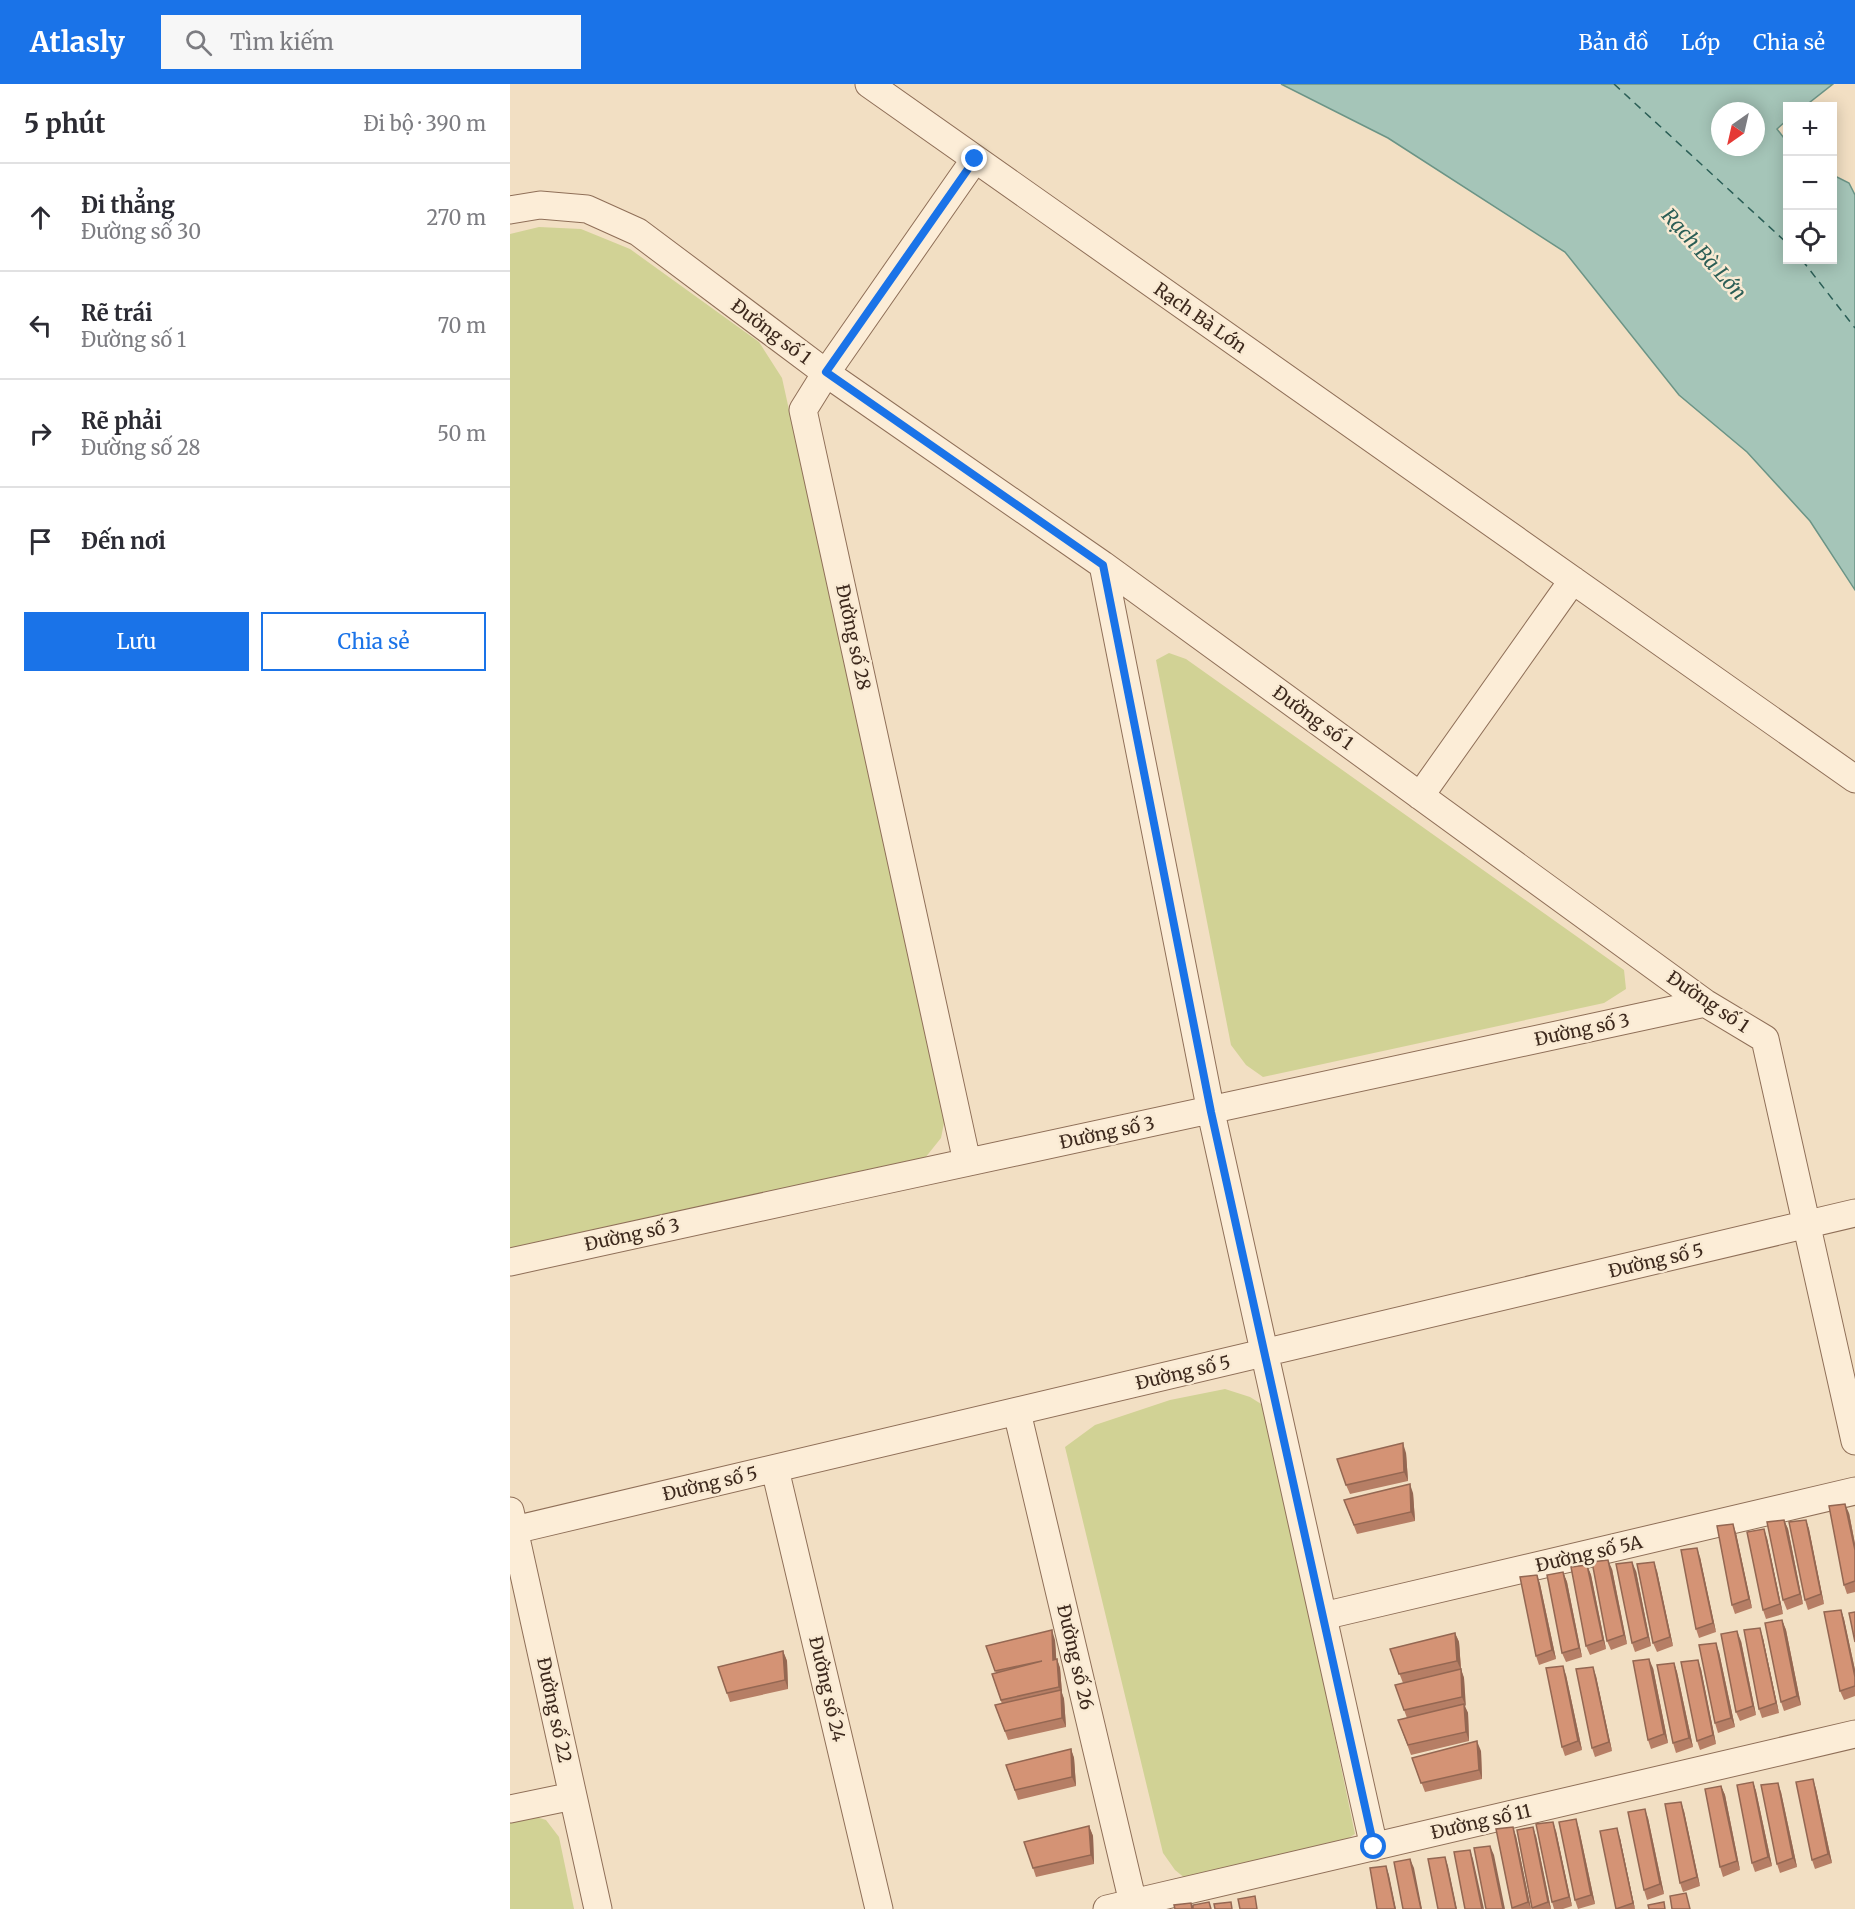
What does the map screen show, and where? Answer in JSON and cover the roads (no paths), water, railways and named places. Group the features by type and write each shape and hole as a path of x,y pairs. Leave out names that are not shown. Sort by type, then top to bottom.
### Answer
{"street":[{"name":"Rạch Bà Lớn","path":"869,84 1855,779"},
{"name":"Đường số 28","path":"967,1162 803,410 826,372 975,159"},
{"name":"Đường số 1","path":"510,210 540,205 587,209 638,232 826,372 1103,565 1705,1003 1765,1040 1855,1441"},
{"path":"1103,565 1211,1112 1374,1847"},
{"path":"1420,796 1573,580"},
{"name":"Đường số 3","path":"510,1262 967,1162 1211,1112 1705,1003"},
{"name":"Đường số 5","path":"512,1524 775,1469 1855,1213"},
{"name":"Đường số 26","path":"1017,1412 1133,1903"},
{"name":"Đường số 24","path":"775,1469 879,1909"},
{"name":"Đường số 5A","path":"1323,1616 1855,1491"},
{"name":"Đường số 22","path":"512,1524 598,1909"},
{"name":"Đường số 11","path":"1107,1909 1855,1734"},
{"path":"510,1809 573,1796"}],"water":[{"path":"1281,84 1833,84 1810,102 1783,102 1783,124 1777,129 1783,137 1783,264 1837,264 1837,177 1849,183 1855,195 1855,590 1810,521 1747,452 1679,395 1565,252 1388,138"}]}
